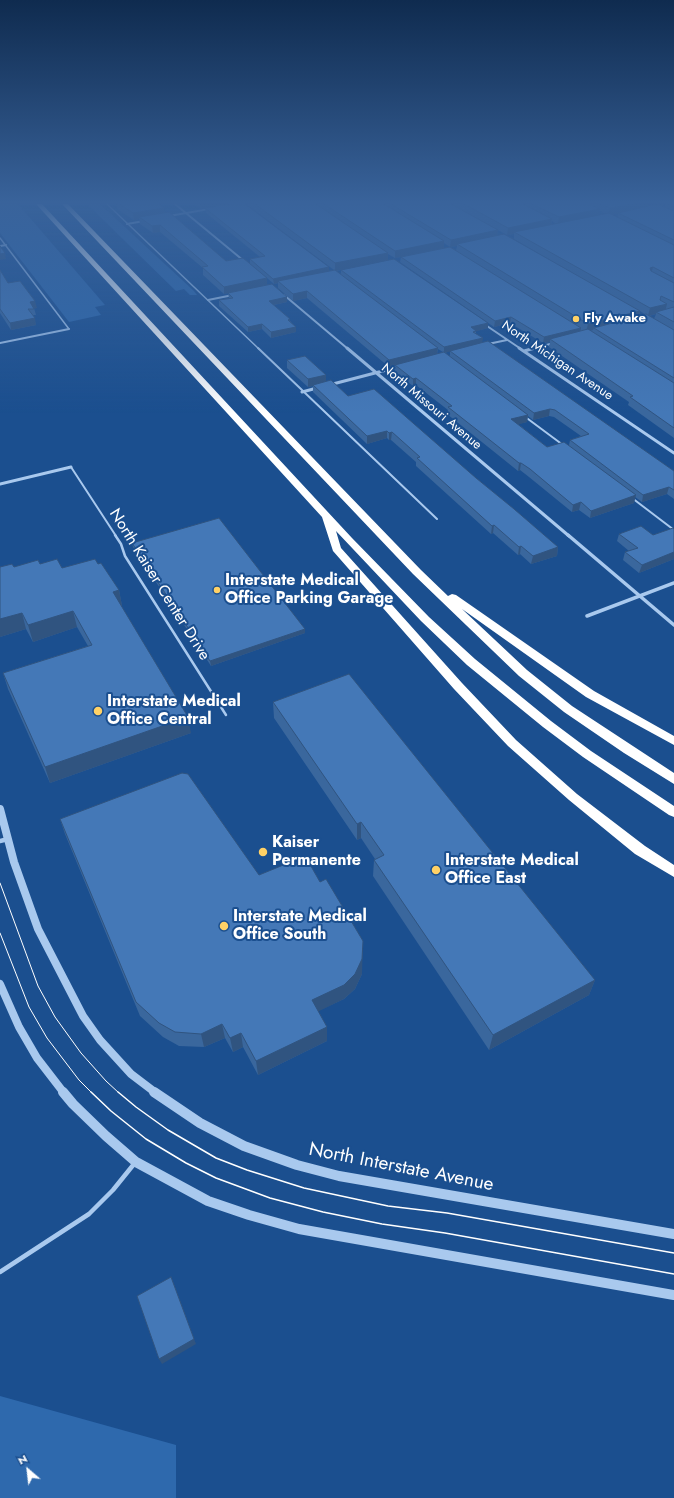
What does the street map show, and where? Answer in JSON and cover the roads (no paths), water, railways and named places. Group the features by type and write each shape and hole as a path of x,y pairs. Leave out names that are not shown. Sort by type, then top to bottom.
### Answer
{"highway":[{"path":"104,274 386,580 471,662 510,695 587,754 674,812"},
{"path":"132,274 418,572 523,673 568,709 674,779"},
{"path":"326,514 336,549 458,686 512,743 573,797 640,850 674,872"},
{"path":"418,572 551,668 618,711 674,741"}],"street":[{"name":"North Missouri Avenue","path":"279,291 674,625"},
{"path":"208,300 238,294"},
{"name":"North Michigan Avenue","path":"482,322 674,453"},
{"path":"0,343 69,329"},
{"path":"482,346 508,340"},
{"path":"524,351 555,343"},
{"path":"325,386 403,366"},
{"path":"302,392 317,388"},
{"path":"0,484 71,467"},
{"path":"587,616 674,583"},
{"name":"North Interstate Avenue","path":"0,809 4,840 14,862 38,929 83,1016 100,1040 131,1074 200,1123 244,1146 298,1165 338,1176 674,1234"},
{"path":"0,984 19,1027 37,1058 73,1104 136,1162 208,1201 249,1215 299,1229 674,1295"}],"lane":[{"path":"28,274 69,329"},
{"path":"180,274 302,392 437,519"},
{"path":"519,412 568,450"},
{"name":"North Kaiser Center Drive","path":"71,467 121,544 125,556 226,715"},
{"path":"631,497 674,530"},
{"path":"0,1272 89,1214 113,1190 136,1162"}],"tram line":[{"path":"0,883 38,986 55,1017 81,1053 119,1093"},
{"path":"0,933 29,1007 47,1038 79,1080 91,1092"},
{"path":"91,1092 111,1111 146,1139 186,1163 216,1178 270,1198 323,1212 382,1224 445,1233 674,1274"},
{"path":"118,1092 168,1130 216,1158 247,1170 304,1188 388,1206 447,1213 674,1253"}],"place":[{"name":"Fly Awake","path":"576,319"},
{"name":"Interstate Medical Office Parking Garage","path":"217,590"},
{"name":"Interstate Medical Office Central","path":"98,711"},
{"name":"Kaiser Permanente","path":"263,852"},
{"name":"Interstate Medical Office East","path":"436,870"},
{"name":"Interstate Medical Office South","path":"224,926"}]}
